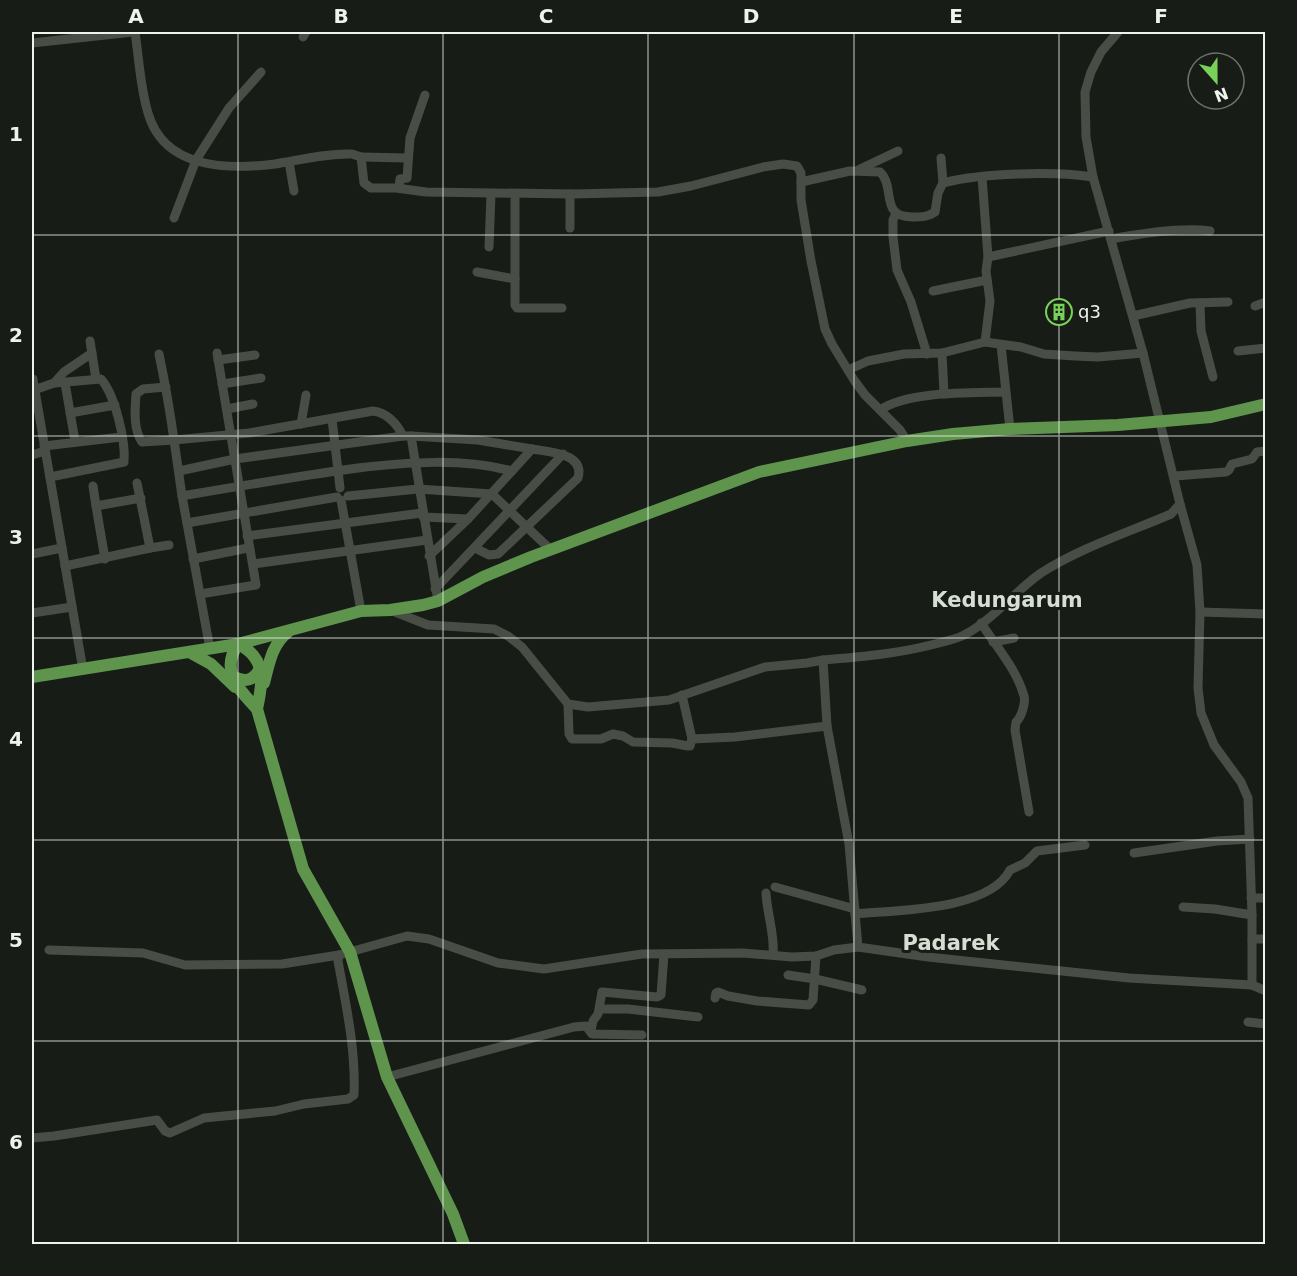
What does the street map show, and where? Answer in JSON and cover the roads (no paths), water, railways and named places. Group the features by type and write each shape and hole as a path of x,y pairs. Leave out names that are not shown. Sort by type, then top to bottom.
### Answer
{"main road":[{"path":"32,677 238,644 361,611 423,605 436,595 759,472 907,441 953,434 1211,417 1266,404"},
{"path":"257,709 274,647 292,630"},
{"path":"238,644 255,655 260,668 262,689"},
{"path":"238,644 231,654 230,662 233,676 243,694"},
{"path":"191,652 211,664 257,709 303,869 344,953 387,1077 453,1214 464,1245"},
{"path":"233,676 240,680 249,680 256,676 260,668"}],"street":[{"path":"32,44 134,32 148,112 160,138 168,146 210,166 260,166 344,154 362,157 407,158"},
{"path":"1118,32 1101,52 1090,72 1086,87 1086,137 1093,177 1143,353 1197,565 1200,612 1198,688 1201,713 1214,745 1241,782 1248,798 1252,985"},
{"path":"174,218 198,161 229,108 261,72"},
{"path":"399,188 400,179 406,178 412,129 425,95"},
{"path":"855,171 898,151"},
{"path":"362,157 364,183 371,188 491,194 658,192 783,164 797,166 801,173 801,200 821,313 832,344 866,395 900,430 907,441"},
{"path":"941,158 943,183"},
{"path":"289,162 294,191"},
{"path":"801,182 826,175 855,171 882,173 892,209 904,217 922,217 933,214 937,205 939,188 943,183 1007,175 1075,174 1093,177"},
{"path":"982,177 990,301 985,342"},
{"path":"489,247 491,194"},
{"path":"515,194 515,307 562,308"},
{"path":"570,194 570,228"},
{"path":"896,213 893,220 893,237 897,270 911,302 927,354"},
{"path":"988,257 1110,235 1197,229 1210,231"},
{"path":"477,272 515,279"},
{"path":"933,291 987,280"},
{"path":"1133,316 1190,303 1228,302"},
{"path":"1254,306 1266,302"},
{"path":"1200,303 1201,331 1213,377"},
{"path":"90,341 96,379"},
{"path":"848,370 867,362 904,354 942,353 985,342 1021,347 1044,354 1098,357 1143,353"},
{"path":"1001,345 1010,429"},
{"path":"1238,351 1266,348"},
{"path":"54,383 64,372 92,353"},
{"path":"942,353 944,394"},
{"path":"159,354 210,649"},
{"path":"200,594 256,585 248,548 241,486 217,356 255,355"},
{"path":"222,384 261,378"},
{"path":"33,379 35,409 45,448 83,669"},
{"path":"34,390 54,383 101,379 115,405 121,437 124,462 50,477"},
{"path":"65,383 75,441"},
{"path":"166,387 143,389 136,394 135,410 142,442 231,435 373,411 379,412 399,427 407,436 414,462 436,595"},
{"path":"880,410 901,399 944,394 1005,392"},
{"path":"301,424 306,395"},
{"path":"227,409 253,404"},
{"path":"70,413 115,405"},
{"path":"332,419 341,496 361,611"},
{"path":"179,471 235,459 407,436 478,441 532,449 563,454 574,461 578,466 578,478 528,528 495,556 487,555 475,548"},
{"path":"32,454 45,448 75,441 121,437"},
{"path":"429,556 468,519 532,449"},
{"path":"1174,476 1226,472 1232,464 1252,459 1257,452 1266,451"},
{"path":"436,595 475,548 563,454"},
{"path":"182,496 339,471 414,462 487,466 512,471"},
{"path":"137,483 150,548"},
{"path":"93,486 105,559"},
{"path":"187,523 341,496 418,489 492,494 551,550"},
{"path":"96,506 141,498"},
{"path":"568,704 588,707 669,700 765,667 906,651 961,637 1039,575 1058,563 1084,549 1171,514 1180,504"},
{"path":"247,536 423,515 468,519"},
{"path":"253,564 427,540"},
{"path":"65,566 170,545"},
{"path":"32,554 62,548"},
{"path":"193,559 248,548"},
{"path":"32,614 72,607"},
{"path":"390,610 428,625 488,628 508,636 522,647 568,704 569,734 573,739 601,739 613,734 623,736 633,742 690,746 692,739 682,695"},
{"path":"1200,612 1266,614"},
{"path":"981,623 1006,659 1025,698 1015,730 1029,812"},
{"path":"993,642 1014,638"},
{"path":"823,660 827,726 849,844 858,947"},
{"path":"692,739 735,737 827,726"},
{"path":"1134,853 1207,842 1250,839"},
{"path":"775,886 855,912 898,911 964,901 987,893 1006,878 1010,870 1025,863 1037,851 1085,845"},
{"path":"766,893 771,935 774,942 773,955"},
{"path":"1251,898 1266,898"},
{"path":"1184,907 1252,915"},
{"path":"49,950 143,954 185,964 282,964 344,953 407,936 429,939 498,963 544,969 642,954 743,953 816,956 834,950 858,947 927,957 1129,978 1252,985 1266,991"},
{"path":"1252,939 1266,939"},
{"path":"32,1138 54,1137 157,1120 165,1131 170,1133 204,1118 275,1111 304,1104 348,1099 354,1095 354,1072 350,1029 338,961 344,953"},
{"path":"591,1030 600,1009 602,992 657,997 661,995 664,954"},
{"path":"715,998 718,992 757,1001 809,1005 813,1000 816,956"},
{"path":"788,975 862,990"},
{"path":"600,1009 628,1009 698,1017"},
{"path":"1248,1022 1266,1024"},
{"path":"387,1077 574,1027 586,1026 592,1034 642,1035"}],"place":[{"name":"q3","path":"1059,312"}],"district":[{"name":"Kedungarum","path":"1007,600"},
{"name":"Padarek","path":"951,943"}]}
